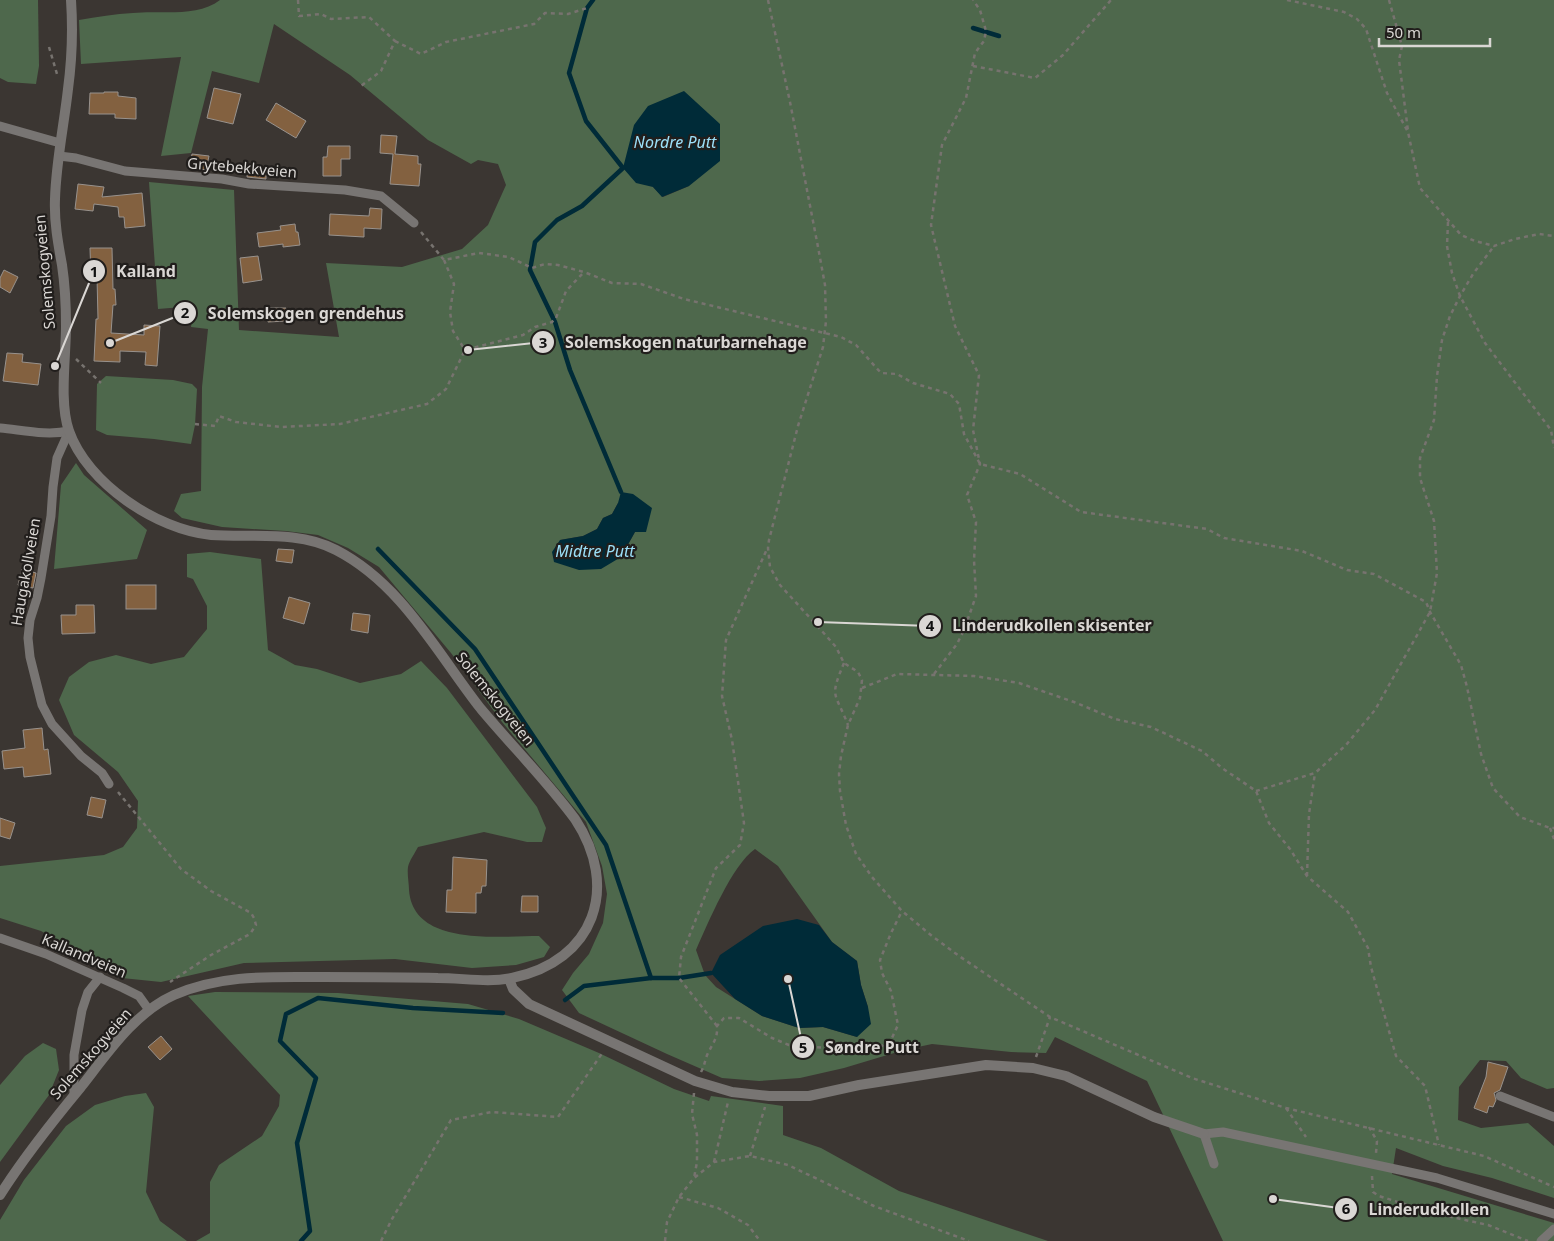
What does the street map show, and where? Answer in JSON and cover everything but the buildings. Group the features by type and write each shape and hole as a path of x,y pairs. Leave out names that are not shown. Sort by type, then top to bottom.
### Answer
{"street":[{"name":"Solemskogveien","path":"0,1196 34,1145 108,1053 149,1010 161,1002 191,989 237,978 510,979 533,973 554,962 574,947 582,938 592,920 598,886 595,864 587,840 568,810 475,700 415,619 386,587 373,576 347,556 329,546 312,541 287,537 201,534 172,525 146,513 120,496 97,475 79,451 69,431 65,410 65,306 55,218 55,190 71,67 71,0"},
{"path":"510,979 513,989 529,1004 695,1081 732,1092 769,1096 809,1096 859,1085 986,1065 1033,1068 1066,1076 1154,1117 1204,1134"}],"lane":[{"path":"0,126 60,143"},
{"name":"Grytebekkveien","path":"59,156 76,158 125,171 222,179 250,184 345,190 381,196 414,223"},
{"path":"0,428 48,433 69,431"},
{"name":"Haugakollveien","path":"69,431 57,458 51,516 41,578 30,620 28,638 30,657 42,705 52,724 81,756 102,773 109,784"},
{"name":"Kallandveien","path":"0,938 28,947 100,977 139,996 149,1010"},
{"path":"74,1096 74,1055 82,1010 88,992 100,977"},
{"path":"1500,1096 1554,1116"},
{"path":"1214,1164 1204,1134 1223,1132 1437,1178 1554,1214"},
{"path":"1541,1241 1554,1229"}],"path":[{"path":"298,0 299,16 320,14 331,19 369,17 395,41 422,54 446,42 534,24 545,13 568,14 587,8"},
{"path":"694,1178 697,1162 697,1135 692,1114 695,1081 705,1066 709,1051 718,1033 717,1026 679,978 681,957 716,868 740,845 744,823 732,740 722,696 726,640 768,548 798,426 818,365 826,333 825,285 790,102 768,0"},
{"path":"934,674 957,644 976,596 974,560 976,522 967,495 980,464 974,430 979,375 955,326 931,225 942,145 966,98 975,53 984,41 986,32 980,10 973,0"},
{"path":"973,66 1035,78 1063,55 1111,0"},
{"path":"1287,0 1344,12 1357,19 1366,29 1387,93 1408,132"},
{"path":"1390,0 1402,46 1399,60 1408,132 1420,188 1461,235 1494,246"},
{"path":"362,86 381,71 395,41"},
{"path":"1449,220 1447,246 1452,273 1460,296 1485,342 1551,430 1554,448"},
{"path":"414,223 444,260 454,284 450,312 453,331 465,350"},
{"path":"1256,792 1315,773 1346,746 1375,710 1430,612 1436,573 1434,521 1420,478 1420,458 1434,420 1442,340 1450,316 1460,296 1473,274 1494,246 1515,238 1539,234 1554,236"},
{"path":"444,260 479,253 509,257 532,268 544,264 558,265 584,272 612,283 642,284 684,299 841,337 856,345 881,373 897,374 913,383 950,394 959,404 964,434 980,464 1020,474 1081,512 1207,529 1224,538 1302,551 1347,570 1374,574 1426,602 1461,665 1481,754 1493,788 1520,818 1552,828 1554,838"},
{"path":"195,424 215,426 219,416 236,422 281,427 340,424 427,404 446,389 465,350 523,335 535,327 552,322 556,318 566,291 584,272"},
{"path":"66,355 78,360 101,383"},
{"path":"768,548 770,567 780,585 836,647 844,662 858,672 862,680 860,698 848,725 841,756 840,791 850,839 856,854 864,867 902,911 959,956 1050,1017 1192,1078 1286,1108 1484,1156 1554,1187"},
{"path":"844,662 835,685 834,695 848,725"},
{"path":"862,688 897,674 974,676 1020,683 1115,719 1151,727 1202,751 1256,792 1269,822 1308,876 1348,912 1368,948 1371,967 1396,1056 1425,1086 1438,1145"},
{"path":"1308,876 1309,814 1315,773"},
{"path":"109,784 121,795 181,869 211,891 251,914 256,921 256,925 250,934 211,955 165,985"},
{"path":"717,1026 724,1018 739,1018 772,1038 789,1045 853,1050 867,1047 878,1049 891,1040 898,1025 892,991 882,973 880,960 902,911"},
{"path":"1033,1068 1050,1017"},
{"path":"382,1241 402,1202 451,1120 492,1112 558,1117 611,1041"},
{"path":"714,1162 726,1107 732,1092"},
{"path":"750,1156 769,1096"},
{"path":"1286,1108 1316,1153"},
{"path":"1370,1127 1377,1141 1376,1155"},
{"path":"665,1241 667,1222 678,1197 694,1178 714,1162 750,1156 788,1165 874,1206 969,1241"},
{"path":"1373,1170 1371,1185 1375,1195 1429,1212 1488,1225 1526,1241"},
{"path":"678,1197 718,1208 748,1225 760,1241"}],"green space":[{"path":"0,0 38,0 39,66 36,84 8,82 0,78"},
{"path":"220,0 1554,0 1554,1088 1547,1089 1521,1078 1506,1061 1480,1060 1459,1087 1458,1120 1481,1128 1528,1123 1554,1146 1554,1198 1492,1178 1443,1166 1396,1148 1392,1174 1554,1223 1554,1241 1223,1241 1147,1081 1055,1037 1046,1053 1011,1052 932,1044 800,1078 759,1081 722,1078 579,1013 562,990 589,954 603,923 607,894 602,866 586,822 502,722 451,653 379,567 348,548 318,535 222,527 182,518 174,511 181,494 201,491 202,387 208,329 191,327 194,306 158,309 149,182 234,190 239,330 339,337 326,263 402,267 462,249 488,225 506,185 498,164 478,160 471,164 428,140 350,75 274,24 259,83 212,71 191,153 161,156 181,57 81,64 79,20 126,13 190,11 211,6","holes":["689,186 663,197 653,187","618,503 635,532 621,557 560,540 583,536 597,529 603,518 612,514","755,849 778,866 832,942 857,961 861,985 868,1007 857,1037 823,1027 799,1028 762,1016 716,987 705,975 696,950 721,895 746,857"]},
{"path":"106,376 173,380 192,384 197,389 195,425 191,444 107,435 96,430 97,384"},
{"path":"76,463 84,475 147,530 137,559 54,569 61,485"},
{"path":"210,552 261,559 268,650 295,665 317,669 360,683 401,674 421,661 447,688 537,807 546,828 542,842 527,842 484,832 418,847 408,867 409,890 414,908 425,921 441,930 481,936 539,936 550,947 544,957 516,965 472,968 395,959 244,963 161,982 122,978 41,931 0,918 0,866 104,855 123,847 137,828 138,801 118,772 74,735 59,700 69,677 89,662 116,655 151,664 184,657 207,629 207,606 193,579 187,577 187,554"},
{"path":"215,992 338,993 468,1004 519,1019 599,1053 674,1089 709,1101 711,1096 783,1106 783,1135 821,1148 899,1191 1048,1241 196,1241 210,1233 210,1182 219,1165 262,1136 279,1106 280,1095 188,996"},
{"path":"43,1043 56,1049 59,1070 49,1095 0,1162 0,1085 25,1056"},
{"path":"146,1093 154,1107 146,1192 160,1221 187,1241 0,1241 0,1220 24,1180 66,1126 95,1105 125,1096"}],"water":[{"name":"Nordre Putt","path":"684,91 720,124 720,161 689,186 662,197 653,187 636,183 623,168 634,125 648,106"},
{"name":"Midtre Putt","path":"621,492 633,494 652,508 646,532 635,532 621,557 601,569 579,570 554,562 552,552 560,540 583,536 597,529 603,518 612,514"},
{"path":"797,919 819,925 832,942 857,961 871,1024 857,1037 823,1027 799,1028 762,1016 735,999 711,973 720,955 763,926"}],"waterway":[{"path":"593,0 587,8 569,73 586,121 623,168 582,206 557,220 535,242 530,270 555,322 570,370 621,492"},
{"path":"973,28 999,36"},
{"path":"378,549 475,649 606,845 651,978"},
{"path":"565,1000 584,986 651,978 679,978 711,973"},
{"path":"301,1241 310,1231 297,1143 316,1078 280,1041 286,1014 318,998 413,1008 503,1013"}],"place":[{"name":"Solemskogen grendehus","path":"110,343"},
{"name":"Solemskogen naturbarnehage","path":"468,350"},
{"name":"Kalland","path":"55,366"},
{"name":"Linderudkollen skisenter","path":"818,622"},
{"name":"Søndre Putt","path":"788,979"},
{"name":"Linderudkollen","path":"1273,1199"}]}
